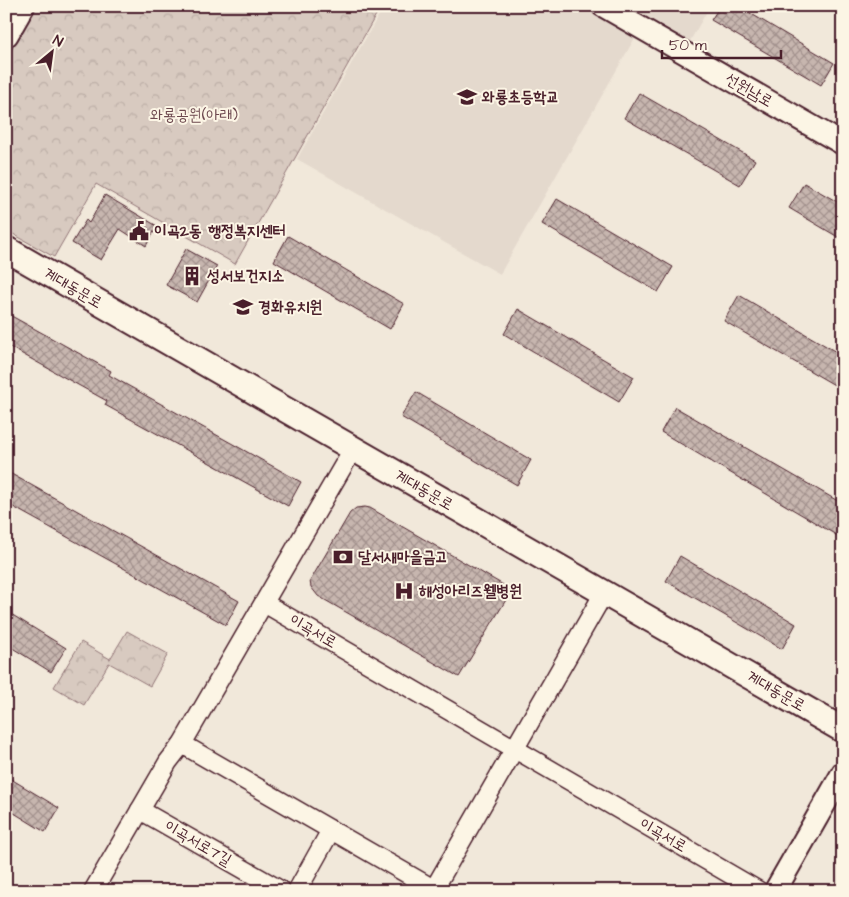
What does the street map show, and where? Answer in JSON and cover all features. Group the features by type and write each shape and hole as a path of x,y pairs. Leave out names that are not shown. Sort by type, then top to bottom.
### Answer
{"main road":[{"path":"6,34 22,6"},
{"name":"계대동문로","path":"6,249 843,730"}],"street":[{"name":"선원남로","path":"603,6 843,144"},
{"path":"96,890 140,810 168,762 182,744 353,449"},
{"path":"182,744 436,890 514,748 604,593"},
{"name":"이곡서로","path":"264,602 759,891"},
{"path":"776,891 843,772"},
{"name":"이곡서로7길","path":"140,810 282,891"},
{"path":"297,891 331,830"}],"shaded area":[{"name":"와룡초등학교","path":"384,6 584,6 636,36 500,274 297,159"},
{"path":"629,6 710,6 690,41"}],"green space":[{"name":"와룡공원(아래)","path":"35,6 381,6 235,264 96,184 54,257 6,230 6,60"},
{"path":"127,631 168,654 150,686 109,663 84,705 54,687 81,642 110,659"}],"building":[{"path":"720,6 738,6 834,63 821,85 711,20"},
{"path":"639,93 755,160 740,185 624,118"},
{"path":"804,183 843,205 843,240 789,208"},
{"name":"이곡2동 행정복지센터","path":"105,195 157,226 146,246 120,229 101,260 72,243 86,220 89,223"},
{"path":"557,199 673,267 658,292 542,224"},
{"path":"288,236 404,304 390,329 274,261"},
{"name":"성서보건지소","path":"186,249 217,266 197,302 166,285"},
{"path":"739,295 843,356 843,390 724,321"},
{"path":"518,309 634,377 619,402 504,334"},
{"path":"6,313 111,371 109,375 301,482 288,506 105,405 107,401 6,345"},
{"path":"416,392 531,460 517,485 401,417"},
{"path":"675,407 843,504 843,539 661,432"},
{"path":"6,471 239,601 226,625 6,503"},
{"path":"356,508 370,508 512,590 459,677 318,596 311,587 310,581 350,513"},
{"path":"680,556 796,624 782,649 666,581"},
{"path":"6,611 66,648 51,672 6,644"},
{"path":"6,776 59,808 45,832 6,808"}],"place":[{"name":"와룡초등학교","path":"467,97"},
{"name":"이곡2동 행정복지센터","path":"139,231"},
{"name":"성서보건지소","path":"192,276"},
{"name":"경화유치원","path":"243,307"},
{"name":"달서새마을금고","path":"343,557"},
{"name":"해성아리즈웰병원","path":"404,591"}]}
